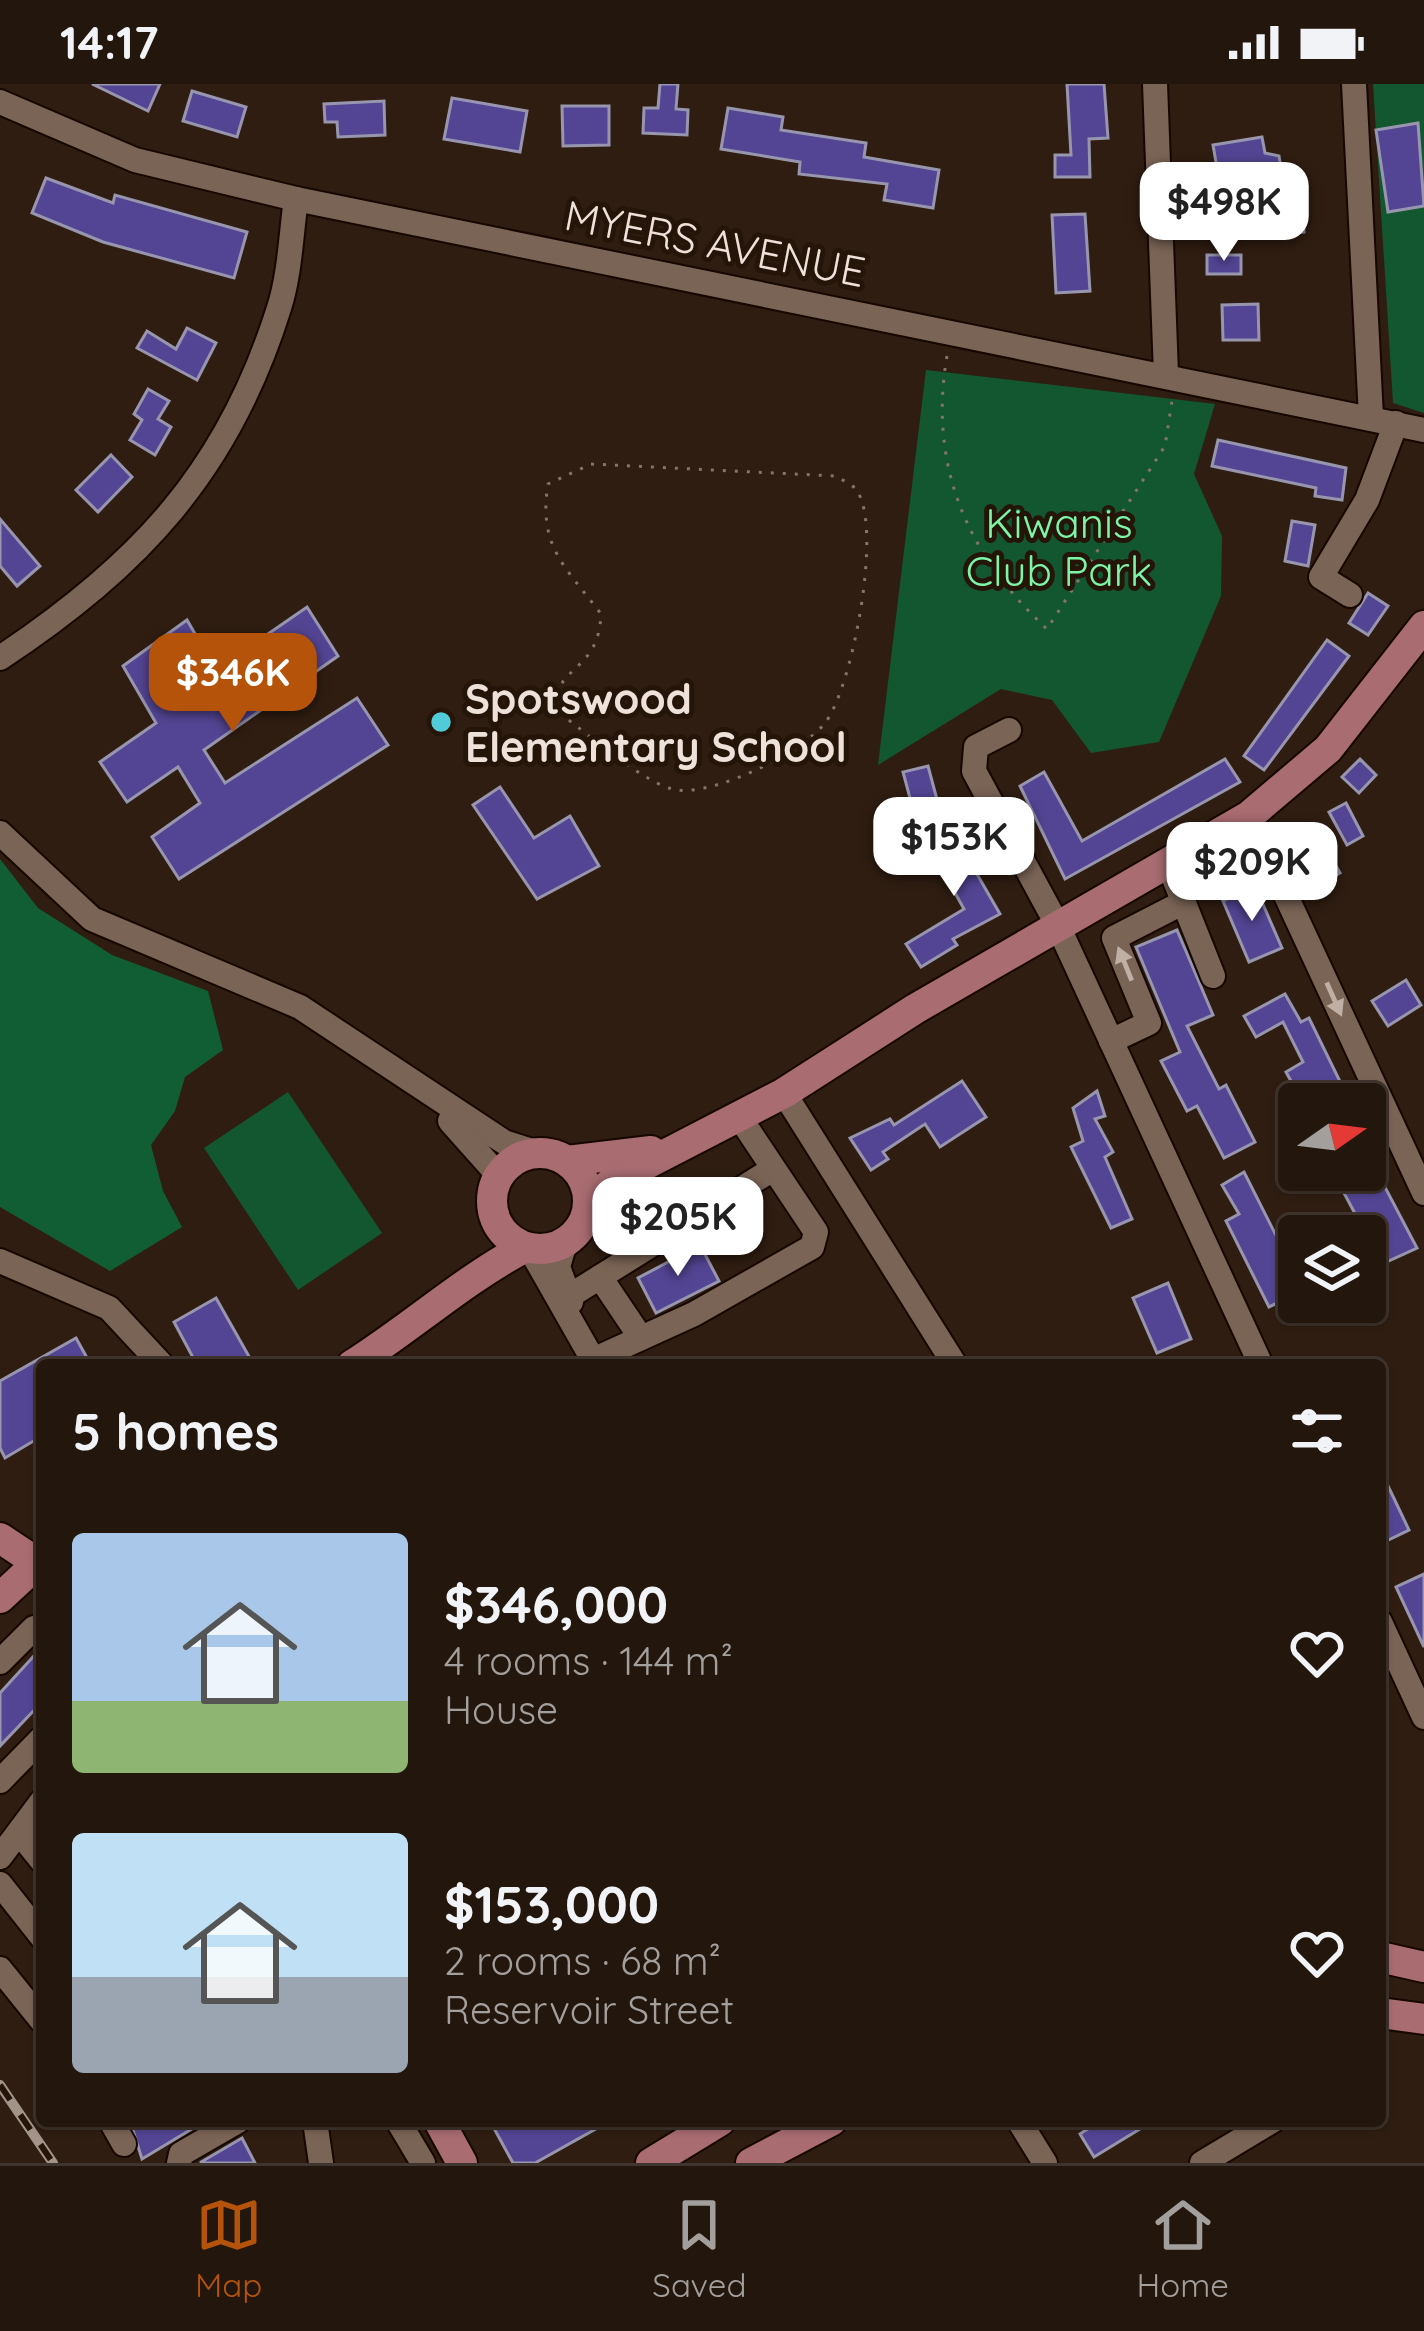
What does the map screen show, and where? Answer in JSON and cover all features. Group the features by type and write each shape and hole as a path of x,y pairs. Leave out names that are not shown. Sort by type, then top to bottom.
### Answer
{"main road":[{"path":"361,1359 422,1320 466,1279 527,1248 566,1243 578,1232 589,1201 611,1182 784,1093 1249,816 1328,748 1424,626"},
{"path":"527,1248 496,1220 492,1205 499,1176 509,1164 552,1157 635,1155 704,1138"},
{"path":"552,1157 586,1186 589,1201"},
{"path":"466,1279 496,1220"},
{"path":"0,1538 36,1560"},
{"path":"0,1598 36,1566"},
{"path":"1386,1958 1424,1967"},
{"path":"1386,2014 1424,2019"},
{"path":"442,2127 461,2163"},
{"path":"751,2163 820,2127"},
{"path":"651,2163 677,2132"}],"street":[{"path":"1155,84 1163,373"},
{"path":"1350,595 1322,577 1384,465 1354,84"},
{"name":"MYERS AVENUE","path":"0,102 135,160 296,199 1424,430"},
{"path":"0,658 61,617 164,526 231,431 280,305 296,199"},
{"path":"1009,730 976,748 974,771 1058,926 1258,1359"},
{"path":"1249,816 1424,1193"},
{"path":"0,833 92,919 300,1006 504,1142 552,1157"},
{"path":"1168,863 1213,976"},
{"path":"1111,1041 1149,1023 1114,938 1184,902"},
{"path":"396,1070 480,1148 499,1176"},
{"path":"784,1093 951,1359"},
{"path":"601,1359 805,1256 812,1247 815,1232 740,1118"},
{"path":"568,1297 773,1169"},
{"path":"566,1243 558,1267 592,1359"},
{"path":"527,1248 592,1359"},
{"path":"0,1261 91,1297 129,1325 157,1359"},
{"path":"600,1277 640,1338"},
{"path":"0,1662 34,1628"},
{"path":"1386,1631 1416,1678 1424,1717"},
{"path":"0,1781 36,1744"},
{"path":"0,1857 36,1811"},
{"path":"21,1835 36,1854"},
{"path":"0,1884 36,1929"},
{"path":"0,1969 36,2014"},
{"path":"114,2127 124,2144"},
{"path":"178,2163 181,2154 228,2127"},
{"path":"316,2127 321,2163"},
{"path":"402,2127 423,2163"},
{"path":"1023,2127 1045,2163"},
{"path":"1202,2163 1262,2127"}],"path":[{"path":"947,356 941,417 958,509 994,574 1047,628 1165,446 1172,397 1163,373"},
{"path":"591,464 835,476 856,488 863,506 865,582 838,699 815,733 738,778 678,790 659,784 562,715 554,704 555,690 592,656 601,614 544,534 548,484 591,464"}],"green space":[{"path":"1373,84 1424,84 1424,413 1393,403"},
{"name":"Kiwanis Club Park","path":"926,370 1215,404 1194,474 1222,536 1221,596 1159,742 1091,753 1052,700 1001,689 878,765"},
{"path":"0,859 38,908 112,955 208,991 223,1050 185,1077 175,1111 151,1145 163,1191 182,1227 110,1271 0,1207"},
{"path":"288,1092 382,1233 298,1290 204,1148"}],"building":[{"path":"92,84 160,84 148,111"},
{"path":"660,84 678,84 676,109 688,110 687,135 643,133 644,108 658,108"},
{"path":"1067,84 1104,84 1108,138 1089,139 1090,177 1055,177 1055,155 1071,155"},
{"path":"192,91 246,107 237,137 183,121"},
{"path":"452,98 527,111 520,152 444,139"},
{"path":"384,101 385,135 338,137 337,122 325,122 324,104"},
{"path":"562,106 609,106 609,145 563,146"},
{"path":"728,108 783,117 781,130 866,143 864,157 939,170 933,208 884,200 887,184 799,174 800,162 721,149"},
{"path":"1418,123 1424,206 1388,212 1376,130"},
{"path":"1262,137 1265,153 1279,156 1283,181 1221,191 1213,145"},
{"path":"46,178 113,203 115,195 247,232 234,278 103,242 32,213"},
{"path":"1301,183 1304,232 1277,234 1274,184"},
{"path":"1085,214 1090,291 1056,293 1052,215"},
{"path":"1207,255 1241,255 1241,274 1207,274"},
{"path":"1258,304 1259,340 1223,340 1222,305"},
{"path":"187,328 216,343 197,380 137,348 147,331 176,349"},
{"path":"148,389 169,401 158,419 171,427 155,455 130,440 142,420 134,414"},
{"path":"1218,440 1346,468 1342,500 1315,496 1316,488 1212,466"},
{"path":"111,455 132,477 98,512 76,490"},
{"path":"0,519 40,566 17,586 0,566"},
{"path":"1292,521 1315,525 1308,566 1285,561"},
{"path":"1368,593 1388,606 1368,635 1349,623"},
{"name":"Spotswood Elementary School","path":"307,607 338,656 204,750 225,783 357,698 388,745 179,879 152,837 200,803 178,767 127,802 100,762 156,723 123,666 187,620 216,670"},
{"path":"1327,640 1349,656 1264,770 1244,756"},
{"path":"1225,759 1240,782 1065,879 1020,786 1044,772 1082,841"},
{"path":"1360,759 1376,775 1359,793 1342,777"},
{"path":"928,766 939,807 914,813 903,772"},
{"path":"500,787 534,838 570,816 599,866 537,899 473,805"},
{"path":"1346,803 1363,836 1347,845 1329,812"},
{"path":"948,824 1000,914 953,939 957,945 921,967 906,944 964,909 925,839"},
{"path":"1326,848 1340,873 1318,885 1305,860"},
{"path":"1255,886 1282,948 1249,962 1223,901"},
{"path":"1177,930 1213,1015 1187,1026 1219,1089 1226,1085 1255,1142 1224,1158 1197,1106 1187,1111 1161,1061 1180,1052 1136,947"},
{"path":"1406,980 1421,1005 1388,1026 1372,1001"},
{"path":"1285,994 1301,1022 1309,1018 1341,1083 1292,1083 1286,1072 1303,1062 1283,1022 1256,1037 1244,1016"},
{"path":"962,1081 986,1117 940,1147 925,1124 883,1152 888,1159 871,1170 850,1138 890,1119 894,1125"},
{"path":"1097,1091 1105,1116 1095,1119 1113,1152 1105,1157 1132,1219 1111,1228 1071,1147 1083,1141 1073,1108"},
{"path":"1244,1172 1278,1239 1278,1302 1269,1307 1226,1221 1239,1214 1222,1185"},
{"path":"1386,1189 1417,1248 1386,1262 1386,1215 1356,1215 1344,1193"},
{"path":"700,1245 719,1281 656,1313 638,1278"},
{"path":"1168,1283 1191,1339 1157,1353 1133,1298"},
{"path":"216,1298 250,1359 194,1359 174,1322"},
{"path":"76,1338 88,1359 39,1359"},
{"path":"36,1361 36,1440 5,1458 0,1448 0,1381"},
{"path":"1386,1482 1409,1530 1386,1541"},
{"path":"1424,1574 1424,1647 1396,1587"},
{"path":"36,1654 36,1708 0,1746 0,1693"},
{"path":"132,2127 195,2127 142,2159"},
{"path":"493,2127 599,2127 535,2163 513,2163"},
{"path":"1091,2127 1143,2127 1094,2157 1080,2134"},
{"path":"242,2138 255,2163 201,2163 201,2162"}],"railway":[{"path":"0,2085 53,2163"}],"place":[{"name":"Spotswood Elementary School","path":"441,722"}]}
